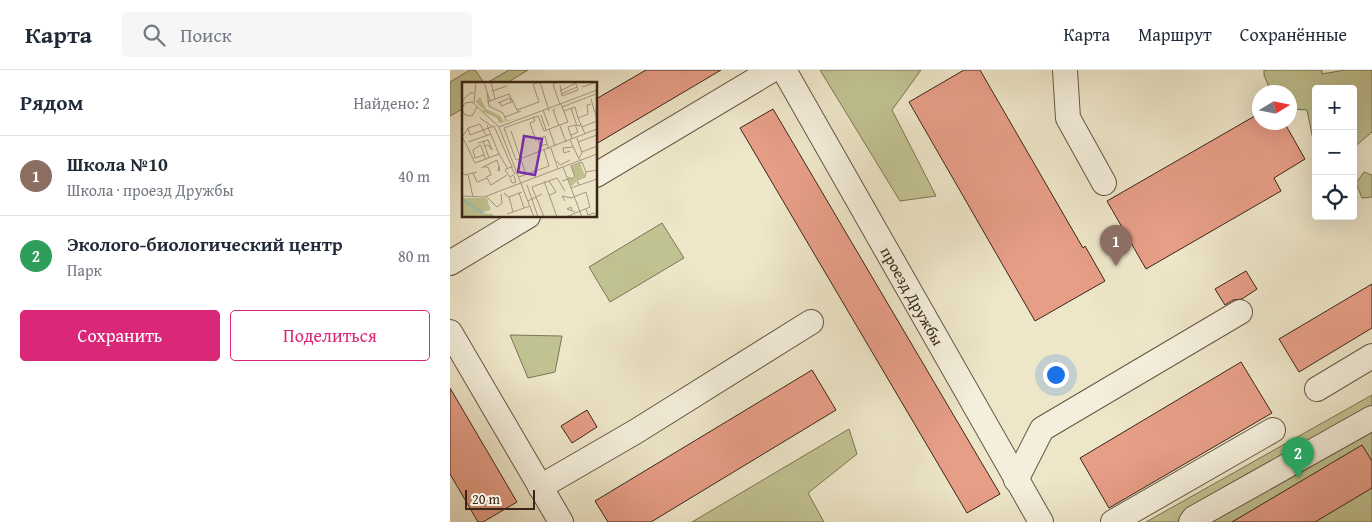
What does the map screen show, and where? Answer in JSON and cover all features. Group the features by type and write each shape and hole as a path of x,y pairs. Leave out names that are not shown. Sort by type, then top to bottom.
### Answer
{"street":[{"path":"598,174 772,70"},
{"name":"проезд Дружбы","path":"784,70 1041,522"},
{"path":"1066,70 1068,118 1104,183"},
{"path":"450,263 525,218"},
{"path":"1016,480 1042,429 1240,312"},
{"path":"540,487 635,432 811,322"},
{"path":"450,332 561,522"},
{"path":"1317,389 1372,356"},
{"path":"1191,522 1194,518 1372,418"},
{"path":"1113,522 1273,430"}],"green space":[{"path":"470,70 475,70 484,82 462,82 462,109 450,116 450,82"},
{"path":"509,70 528,70 508,82 488,82"},
{"path":"820,70 921,70 892,110 936,196 900,201"},
{"path":"1264,70 1322,70 1322,74 1345,70 1372,70 1372,132 1357,145 1357,85 1312,85 1312,135 1307,110 1297,109 1297,85 1268,85"},
{"path":"1364,172 1372,175 1372,197 1362,198 1357,182"},
{"path":"662,223 684,258 610,302 589,267"},
{"path":"510,335 562,336 555,372 528,378"},
{"path":"1372,395 1372,522 1146,522"},
{"path":"849,429 857,454 808,493 824,522 692,522"}],"building":[{"path":"646,70 721,70 598,143 598,98"},
{"path":"964,70 980,70 1083,248 1085,246 1105,281 1035,321 909,102"},
{"path":"773,109 1000,494 967,513 740,128"},
{"path":"1252,118 1252,130 1289,130 1305,159 1274,178 1281,191 1146,269 1107,201"},
{"path":"1246,271 1257,289 1242,299 1233,300 1225,305 1215,289"},
{"path":"1372,284 1372,328 1299,372 1279,339"},
{"path":"1241,362 1272,413 1109,508 1080,458"},
{"path":"812,370 836,410 651,522 608,522 595,501"},
{"path":"450,388 517,502 483,522 478,522 450,474"},
{"path":"587,410 597,427 572,443 561,426"},
{"path":"1362,445 1372,461 1372,488 1315,522 1232,522"}],"place":[{"name":"Школа №10","path":"1116,266"},
{"name":"Эколого-биологический центр","path":"1298,478"}]}
